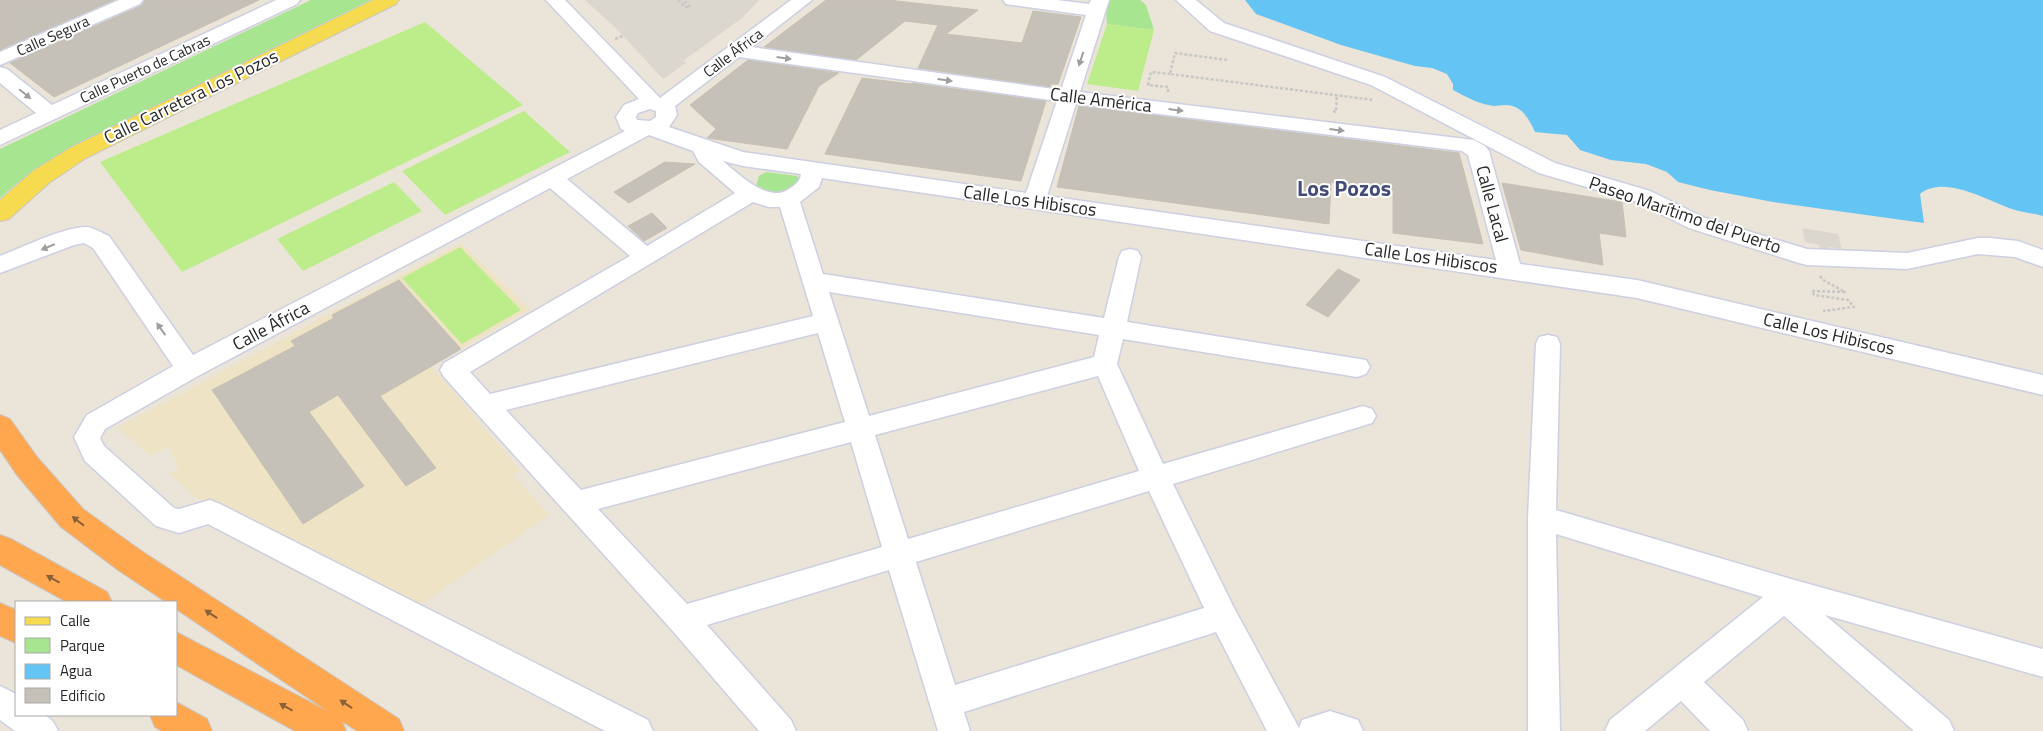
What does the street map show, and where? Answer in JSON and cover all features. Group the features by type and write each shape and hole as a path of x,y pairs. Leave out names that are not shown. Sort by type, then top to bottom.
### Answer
{"highway":[{"path":"0,427 27,466 72,518 129,560 387,731"},
{"path":"0,549 94,601"},
{"path":"0,618 15,627"},
{"path":"178,648 329,731"},
{"path":"169,716 195,731"}],"main road":[{"name":"Calle Carretera Los Pozos","path":"1,212 41,177 78,153 389,0"}],"street":[{"name":"Calle Segura","path":"0,59 134,0"},
{"path":"244,0 264,13"},
{"path":"554,0 700,145"},
{"name":"Calle África","path":"637,731 210,512 179,521 166,518 94,453 87,437 96,422 189,368 604,150 638,122 661,123 662,108 804,0"},
{"path":"1012,0 1086,9 1098,6"},
{"name":"Paseo Marítimo del Puerto","path":"1185,0 1212,21 1217,28 1378,81 1547,168 1642,196 1697,223 1807,257 1907,261 1978,246 1990,246 2018,249 2043,259"},
{"name":"Calle Puerto de Cabras","path":"0,138 287,1"},
{"path":"1034,201 1098,6"},
{"name":"Calle América","path":"736,51 1068,97 1467,145"},
{"path":"0,73 50,114"},
{"path":"626,73 638,122 700,145"},
{"name":"Calle Los Hibiscos","path":"700,145 713,151 744,159 802,185"},
{"name":"Calle Los Hibiscos","path":"700,145 706,157 750,194 764,199 802,185 853,175 1034,201 1637,289 2043,384"},
{"name":"Calle Lacal","path":"1467,145 1478,151 1510,270"},
{"path":"552,178 646,257"},
{"path":"802,185 813,280 950,717 1223,616"},
{"path":"750,194 454,370 682,619 780,731"},
{"path":"0,265 70,238 87,235 101,242 189,368"},
{"path":"1130,257 1105,364 1156,478 1223,616 1284,731"},
{"path":"813,280 1357,367"},
{"path":"485,406 826,322"},
{"path":"1544,731 1542,518 1548,344"},
{"path":"576,503 1105,364"},
{"path":"682,619 1363,416"},
{"path":"1542,518 1788,595 2043,663"},
{"path":"1621,731 1788,595"},
{"path":"1788,595 1938,731"},
{"path":"1682,681 1732,731"},
{"path":"0,701 15,712"},
{"path":"21,716 42,731"},
{"path":"1313,731 1330,726 1347,731"}],"path":[{"path":"678,0 685,7 690,7 682,0"},
{"path":"1170,74 1175,53 1227,60"},
{"path":"1176,93 1167,92 1168,87 1148,85 1151,72 1375,100"},
{"path":"1326,110 1336,112 1337,95"},
{"path":"1807,257 1823,280 1845,292 1812,291 1814,295 1848,300 1854,307 1825,312 1818,310"}],"shaded area":[{"path":"585,0 759,0 742,18 683,61 686,63 663,79 616,28"},
{"path":"1802,228 1838,234 1842,249 1829,247 1830,252 1820,250 1819,245 1805,242"},
{"path":"461,243 530,309 431,366 520,470 513,475 549,515 420,605 197,498 169,473 179,468 168,447 151,456 117,428"}],"green space":[{"path":"311,0 371,0 89,138 54,158 0,198 0,149"},
{"path":"1109,0 1140,0 1146,5 1154,30 1107,24 1106,10"},
{"path":"425,22 523,105 182,272 100,162"},
{"path":"1107,24 1154,30 1138,91 1087,84"},
{"path":"524,111 570,152 445,215 402,171"},
{"path":"766,172 797,176 801,180 800,183 783,192 768,192 756,186 759,176"},
{"path":"394,182 422,211 303,271 277,239"},
{"path":"460,247 521,310 462,344 402,278"}],"water":[{"path":"1245,0 2043,0 2043,216 2013,209 1964,190 1952,188 1930,189 1920,194 1924,223 1773,202 1678,182 1667,172 1646,164 1611,160 1580,150 1567,135 1535,132 1524,114 1516,107 1488,105 1468,98 1453,90 1453,84 1447,74 1432,68 1415,66 1341,45 1256,14"}],"building":[{"path":"0,0 114,0 0,50"},
{"path":"145,0 259,0 54,97 10,63 141,6"},
{"path":"826,0 888,0 978,10 946,34 1022,43 1033,11 1081,17 1058,84 1051,84 1050,87 918,68 938,25 905,21 856,60 764,47"},
{"path":"748,60 839,73 819,86 787,149 707,138 716,129 690,105"},
{"path":"862,78 1046,101 1021,181 825,154"},
{"path":"1079,106 1459,153 1483,244 1393,233 1393,190 1331,182 1329,224 1057,187"},
{"path":"665,162 695,164 629,203 614,192"},
{"path":"1502,183 1622,202 1626,237 1599,233 1603,265 1521,250"},
{"path":"652,213 667,228 644,241 628,226"},
{"path":"1338,269 1360,280 1328,317 1306,305"},
{"path":"399,280 461,349 380,396 436,468 406,486 338,395 309,412 364,486 303,524 212,390 295,346 291,341 334,318 332,315"}],"district":[{"name":"Los Pozos","path":"1344,188"}]}
